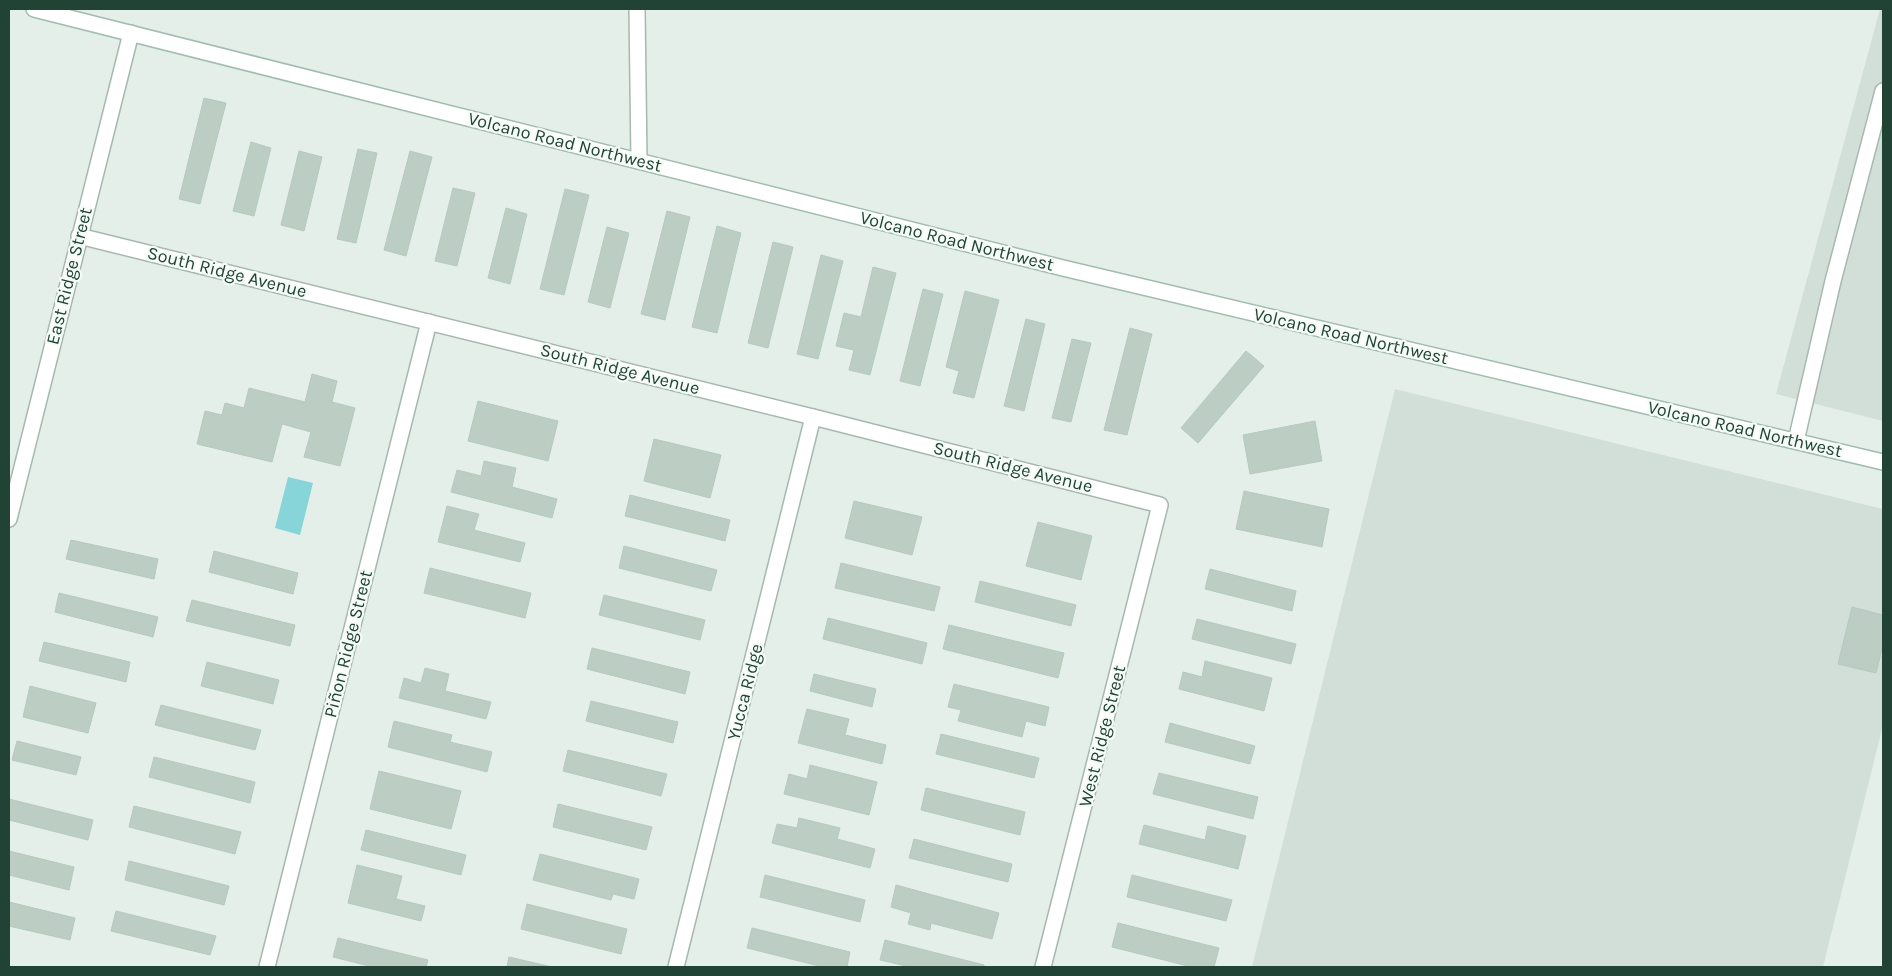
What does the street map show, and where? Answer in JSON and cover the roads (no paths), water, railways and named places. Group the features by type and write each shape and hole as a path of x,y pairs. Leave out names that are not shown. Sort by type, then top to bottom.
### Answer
{"street":[{"name":"Volcano Road Northwest","path":"34,9 1062,268 1883,462"},
{"path":"637,9 640,161"},
{"name":"East Ridge Street","path":"9,519 131,33"},
{"path":"1796,441 1833,281 1883,91"},
{"name":"South Ridge Avenue","path":"79,236 813,417 1160,505"},
{"name":"Piñon Ridge Street","path":"267,967 429,322"},
{"name":"Yucca Ridge","path":"676,967 813,417"},
{"name":"West Ridge Street","path":"1043,967 1160,505"}],"water":[{"path":"288,477 313,483 300,535 275,528"}]}
